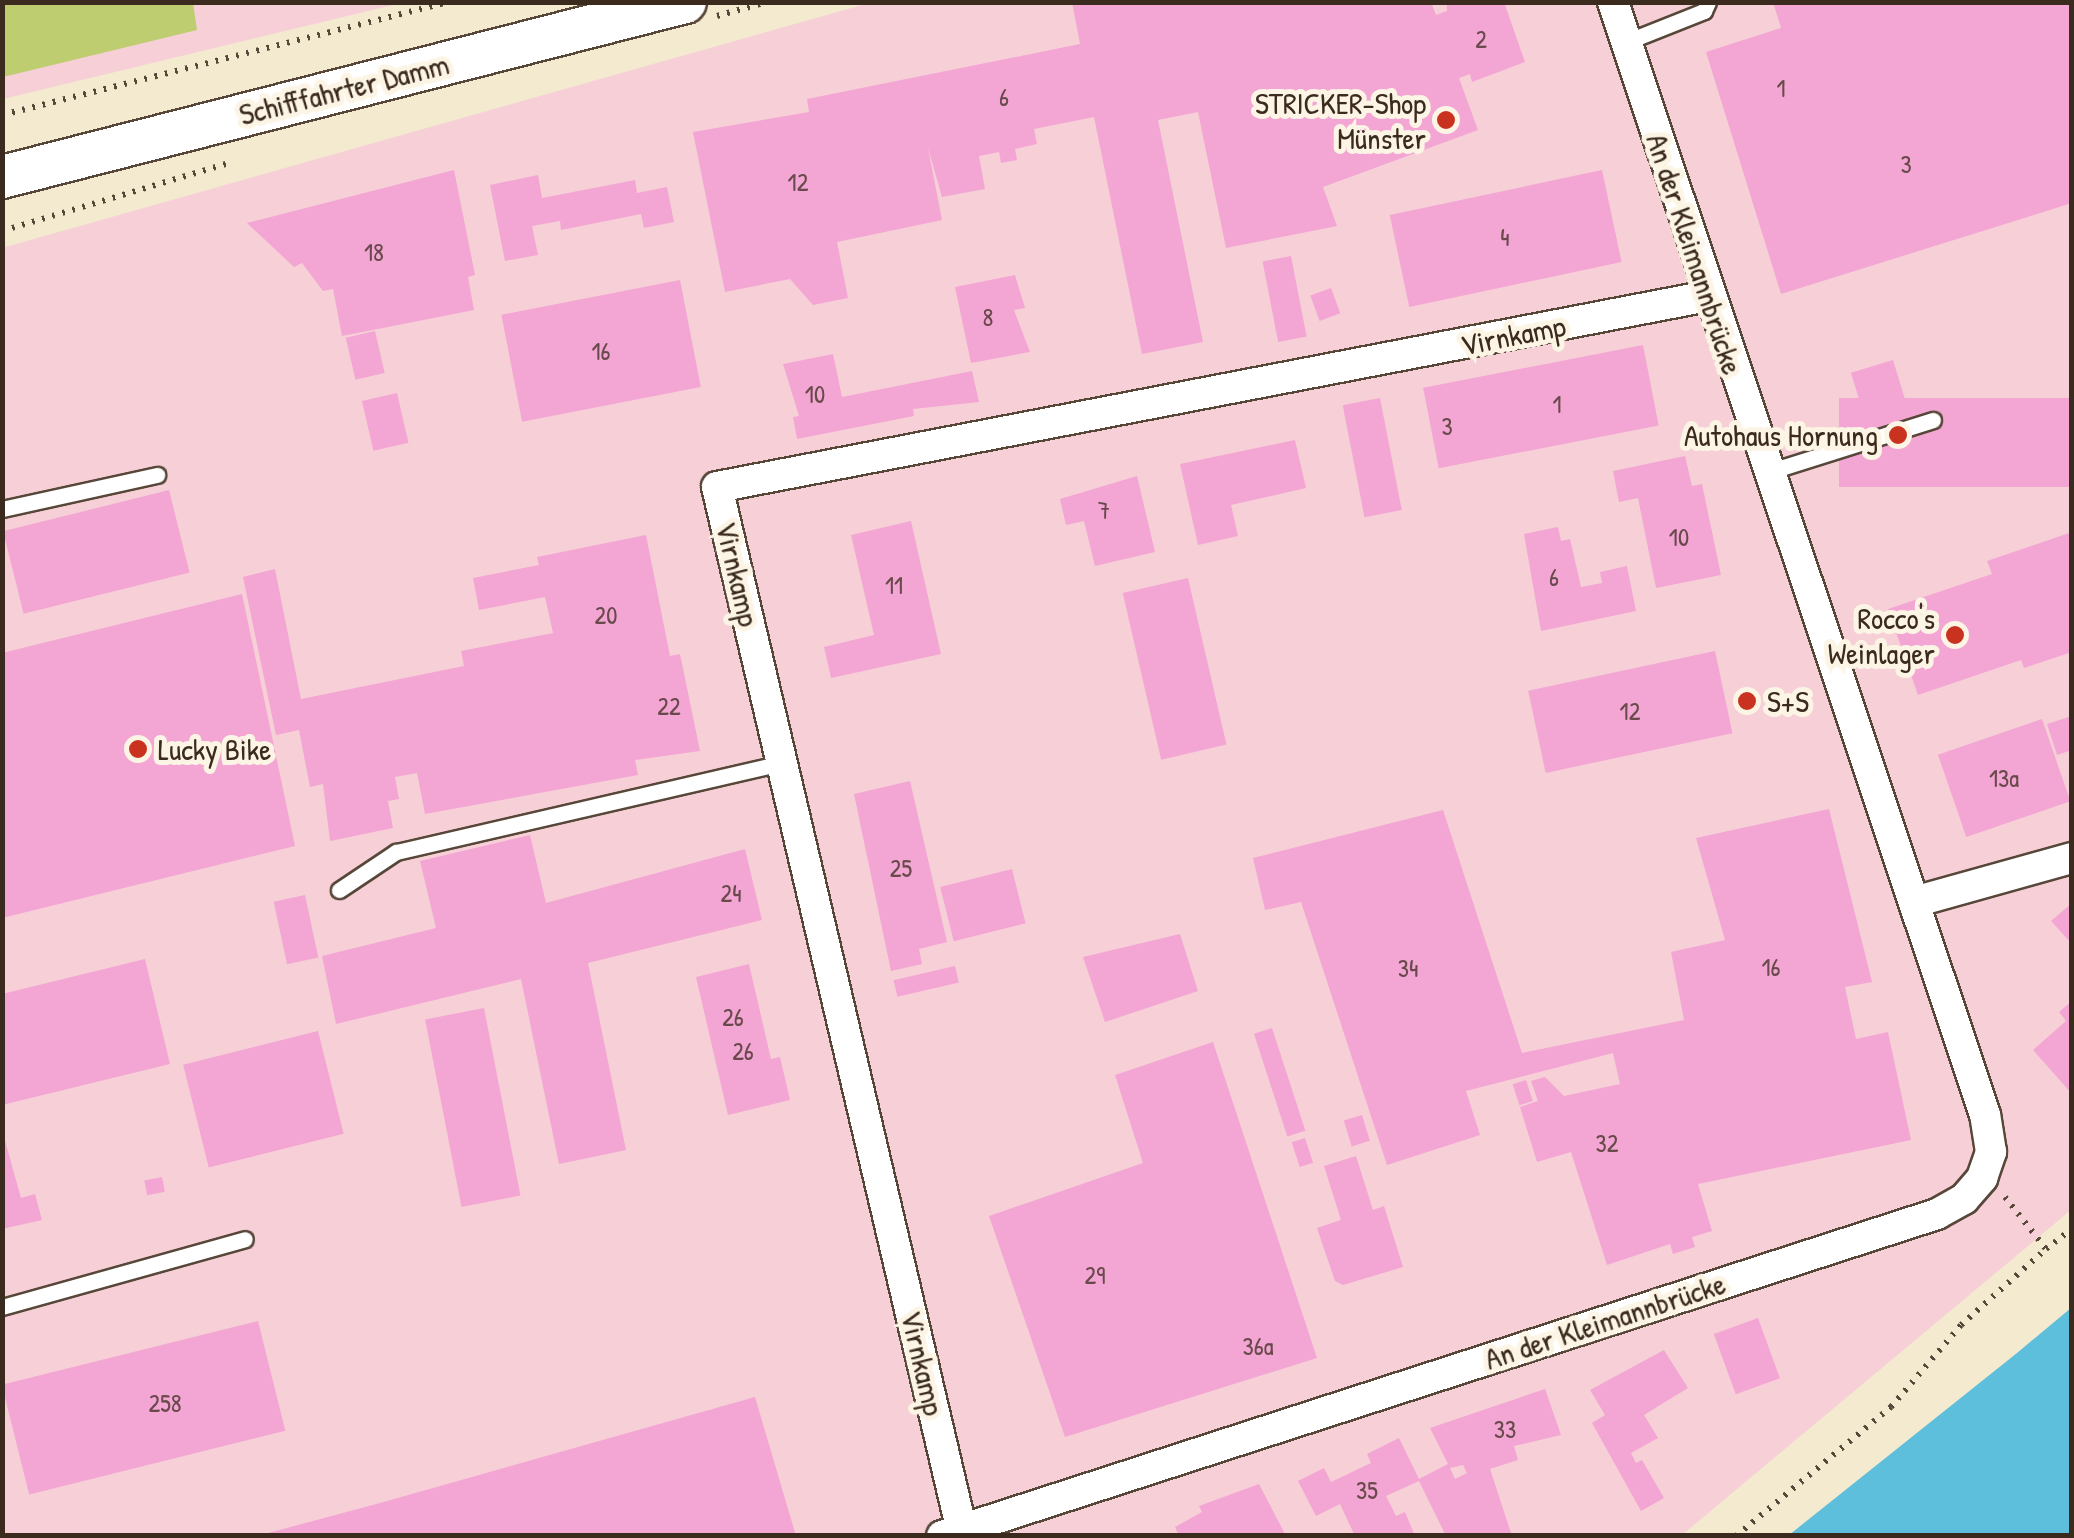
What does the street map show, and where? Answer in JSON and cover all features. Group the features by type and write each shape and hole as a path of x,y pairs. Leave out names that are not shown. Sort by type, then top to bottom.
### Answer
{"main road":[{"name":"Schifffahrter Damm","path":"2,177 685,2"}],"street":[{"name":"An der Kleimannbrücke","path":"952,1531 1938,1214 1964,1199 1982,1178 1990,1152 1984,1115 1613,2"},
{"name":"Virnkamp","path":"952,1531 717,487 1708,296"},
{"path":"1914,902 2072,858"}],"lane":[{"path":"1626,42 1704,11 1708,2"},
{"path":"1768,472 1934,420"},
{"path":"2,508 157,475"},
{"path":"339,890 396,852 782,764"},
{"path":"2,1307 245,1239"}],"path":[{"path":"2,116 447,2"},
{"path":"2021,1218 2046,1248"},
{"path":"1736,1536 1891,1407 1960,1325 2072,1229"}],"shaded area":[{"path":"3,2 401,3 3,99"},
{"path":"869,3 2071,3 2071,1210 1682,1535 3,1535 2,248"}],"green space":[{"path":"2,3 193,3 197,30 3,77"}],"water":[{"path":"2071,1308 2071,1535 1789,1535 2017,1353"}],"building":[{"path":"1072,2 1431,2 1436,15 1447,11 1447,2 1504,2 1525,62 1472,82 1470,74 1459,78 1478,130 1323,187 1337,226 1226,248 1198,112 1158,120 1203,342 1142,354 1094,117 1034,129 1037,144 1015,149 1017,160 1001,163 999,152 979,156 985,189 942,197 928,148 942,220 837,242 848,298 813,305 790,279 725,292 693,132 809,112 807,99 1080,44"},
{"path":"1773,2 2072,2 2072,203 1781,294 1706,52 1781,28"},
{"path":"454,170 475,275 468,277 474,310 342,336 333,289 323,291 302,263 294,267 247,223"},
{"path":"1602,170 1622,262 1409,307 1390,215"},
{"path":"538,175 542,198 635,180 637,193 667,187 674,222 644,228 641,214 561,230 560,221 532,226 538,255 505,261 490,185"},
{"path":"1291,256 1307,336 1278,342 1263,262"},
{"path":"1015,275 1025,308 1014,310 1030,352 971,363 955,287"},
{"path":"680,280 701,387 522,422 501,315"},
{"path":"1331,288 1340,313 1320,321 1310,296"},
{"path":"375,331 385,373 355,380 346,338"},
{"path":"1643,345 1659,425 1439,468 1423,388"},
{"path":"833,354 842,397 972,371 979,402 913,409 914,416 797,439 793,417 799,416 783,364"},
{"path":"1893,360 1910,415 1868,428 1851,373"},
{"path":"397,393 408,443 373,451 362,401"},
{"path":"1380,398 1402,510 1364,517 1343,405"},
{"path":"1839,398 2072,398 2072,487 1839,487"},
{"path":"1295,440 1306,488 1231,505 1238,536 1198,545 1180,464"},
{"path":"1685,456 1692,486 1702,484 1721,575 1656,588 1638,498 1619,502 1613,471"},
{"path":"1137,476 1155,552 1095,566 1084,521 1066,525 1060,499"},
{"path":"169,490 190,572 24,614 3,531"},
{"path":"911,521 941,654 831,678 824,647 874,635 851,535"},
{"path":"1558,527 1561,541 1570,539 1581,587 1602,583 1600,572 1627,566 1636,611 1541,631 1524,534"},
{"path":"2072,532 2072,652 2024,668 2021,660 1918,695 1888,609 1992,574 1987,561"},
{"path":"646,535 670,656 680,654 700,751 635,760 638,775 425,814 417,773 395,777 399,799 388,801 393,828 330,841 323,784 310,787 299,730 276,735 243,577 275,569 301,699 464,666 461,651 553,633 545,597 479,610 473,578 539,565 537,557"},
{"path":"1188,578 1226,745 1161,760 1123,593"},
{"name":"Lucky Bike","path":"242,594 295,846 2,918 2,653"},
{"path":"1715,651 1732,733 1546,773 1528,691"},
{"path":"2072,716 2072,750 2057,755 2047,724"},
{"path":"2042,719 2070,801 1966,837 1938,755"},
{"path":"910,781 947,942 919,949 922,964 891,971 854,794"},
{"path":"1829,809 1872,982 1845,987 1856,1039 1888,1032 1911,1140 1698,1184 1712,1231 1692,1237 1695,1247 1673,1254 1670,1244 1607,1265 1571,1152 1537,1162 1520,1107 1538,1101 1531,1081 1545,1077 1564,1096 1620,1084 1613,1053 1466,1091 1480,1135 1387,1165 1301,902 1265,910 1253,858 1443,810 1522,1053 1684,1020 1671,952 1725,940 1696,838"},
{"path":"530,835 546,903 745,849 762,920 588,963 626,1150 559,1164 521,979 336,1024 322,956 436,928 420,861"},
{"path":"1012,869 1026,923 954,941 940,887"},
{"path":"305,895 318,958 287,964 274,902"},
{"path":"2072,903 2072,944 2051,921"},
{"path":"1180,934 1198,991 1105,1022 1083,957"},
{"path":"145,959 170,1064 2,1105 2,994"},
{"path":"749,964 771,1059 780,1057 790,1100 728,1115 696,977"},
{"path":"955,966 959,983 897,997 894,980"},
{"path":"2072,1001 2072,1094 2033,1050 2066,1021 2059,1012"},
{"path":"484,1008 520,1195 462,1207 425,1019"},
{"path":"1272,1028 1305,1131 1287,1137 1254,1034"},
{"path":"318,1031 344,1134 209,1167 183,1065"},
{"path":"1213,1042 1317,1358 1065,1437 989,1216 1143,1163 1115,1075"},
{"path":"1526,1080 1533,1101 1519,1105 1513,1084"},
{"path":"1362,1115 1370,1141 1352,1146 1344,1121"},
{"path":"2,1130 21,1198 35,1194 42,1220 2,1229"},
{"path":"1305,1138 1313,1163 1300,1167 1292,1142"},
{"path":"1356,1156 1373,1210 1384,1206 1403,1267 1343,1285 1335,1281 1317,1228 1341,1220 1324,1166"},
{"path":"162,1177 165,1192 147,1195 144,1180"},
{"path":"1758,1318 1780,1378 1736,1394 1714,1334"},
{"path":"258,1321 285,1431 29,1495 2,1385"},
{"path":"1664,1350 1688,1388 1644,1415 1658,1438 1631,1453 1636,1463 1642,1460 1664,1498 1641,1511 1592,1423 1605,1415 1590,1390"},
{"path":"1545,1389 1561,1435 1514,1446 1518,1460 1490,1469 1512,1536 1446,1536 1419,1481 1386,1496 1396,1516 1405,1512 1415,1536 1355,1536 1340,1504 1316,1516 1298,1481 1324,1468 1331,1482 1371,1463 1367,1454 1399,1438 1419,1479 1448,1464 1430,1428","holes":["1463,1465 1467,1473 1455,1479 1450,1468"]},
{"path":"755,1397 796,1536 257,1536 380,1503"},
{"path":"1259,1484 1285,1534 1179,1536 1175,1527 1202,1512 1199,1506"}],"place":[{"name":"STRICKER-Shop Münster","path":"1446,120"},
{"name":"Autohaus Hornung","path":"1898,435"},
{"name":"Rocco's Weinlager","path":"1955,635"},
{"name":"S+S","path":"1747,701"},
{"name":"Lucky Bike","path":"138,749"}]}
